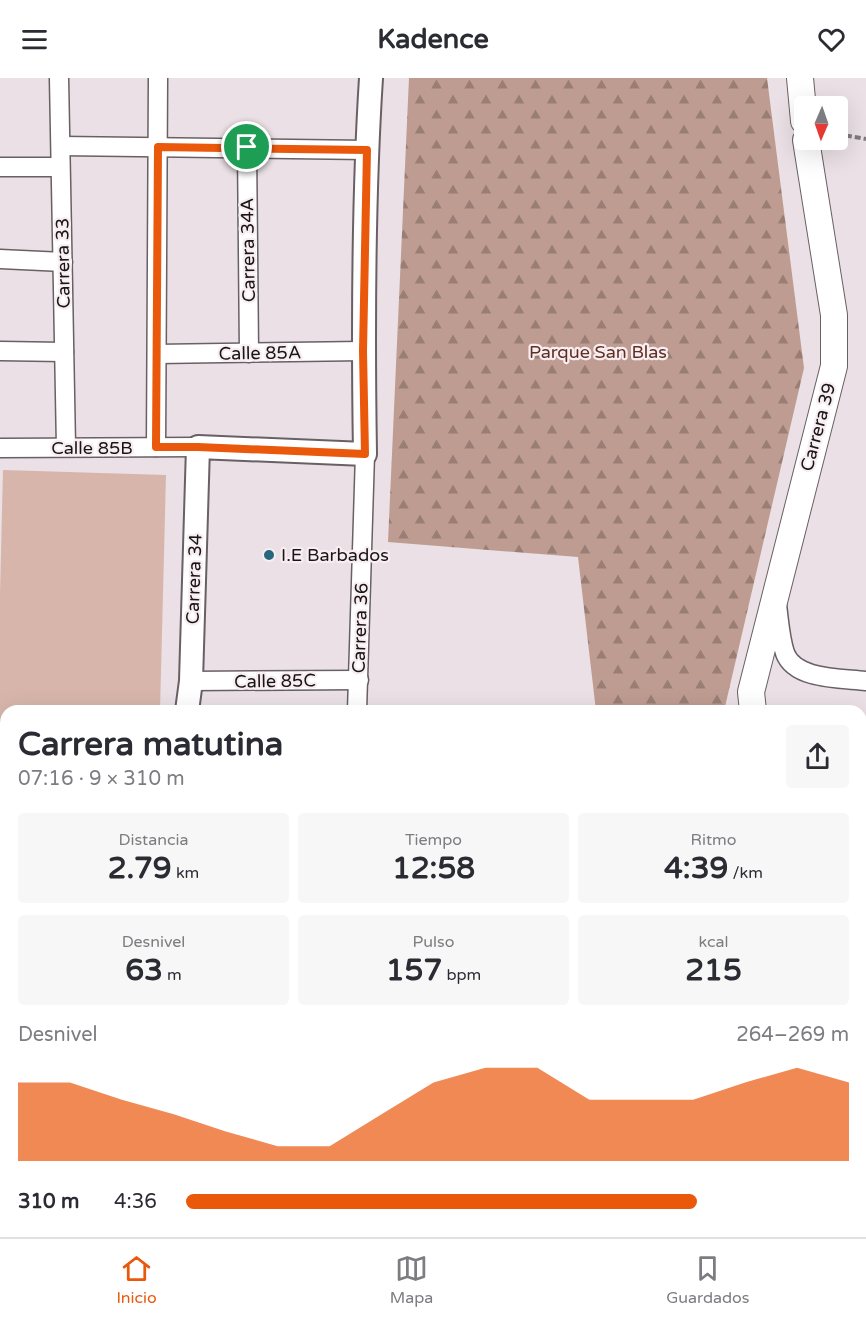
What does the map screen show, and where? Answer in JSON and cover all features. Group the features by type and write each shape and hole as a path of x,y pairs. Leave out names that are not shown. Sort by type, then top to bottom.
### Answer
{"main road":[{"path":"800,78 802,96"},
{"name":"Carrera 39","path":"752,705 751,692 834,366 834,315 808,150"}],"street":[{"name":"Carrera 33","path":"59,78 66,447"},
{"path":"156,447 158,78"},
{"name":"Carrera 36","path":"357,705 365,454 363,351 367,150 371,78"},
{"path":"61,146 367,150"},
{"name":"Carrera 34A","path":"247,147 249,353"},
{"path":"0,167 60,167"},
{"path":"0,259 63,262"},
{"path":"0,351 64,352"},
{"name":"Calle 85A","path":"157,354 363,351"},
{"name":"Calle 85B","path":"0,448 198,447 365,454"},
{"name":"Carrera 34","path":"188,705 191,681 198,447"},
{"path":"775,594 785,652 792,665 807,674 866,681"},
{"name":"Calle 85C","path":"191,681 358,680"}],"path":[{"path":"848,136 866,140"}],"green space":[{"name":"Parque San Blas","path":"409,78 767,78 804,368 725,705 595,705 578,557 388,542"}],"shaded area":[{"path":"3,470 166,475 160,705 0,705"}],"place":[{"name":"I.E Barbados","path":"269,555"}],"route":[{"path":"158,147 247,147 367,150 363,351 365,454 156,447 158,147"}]}
